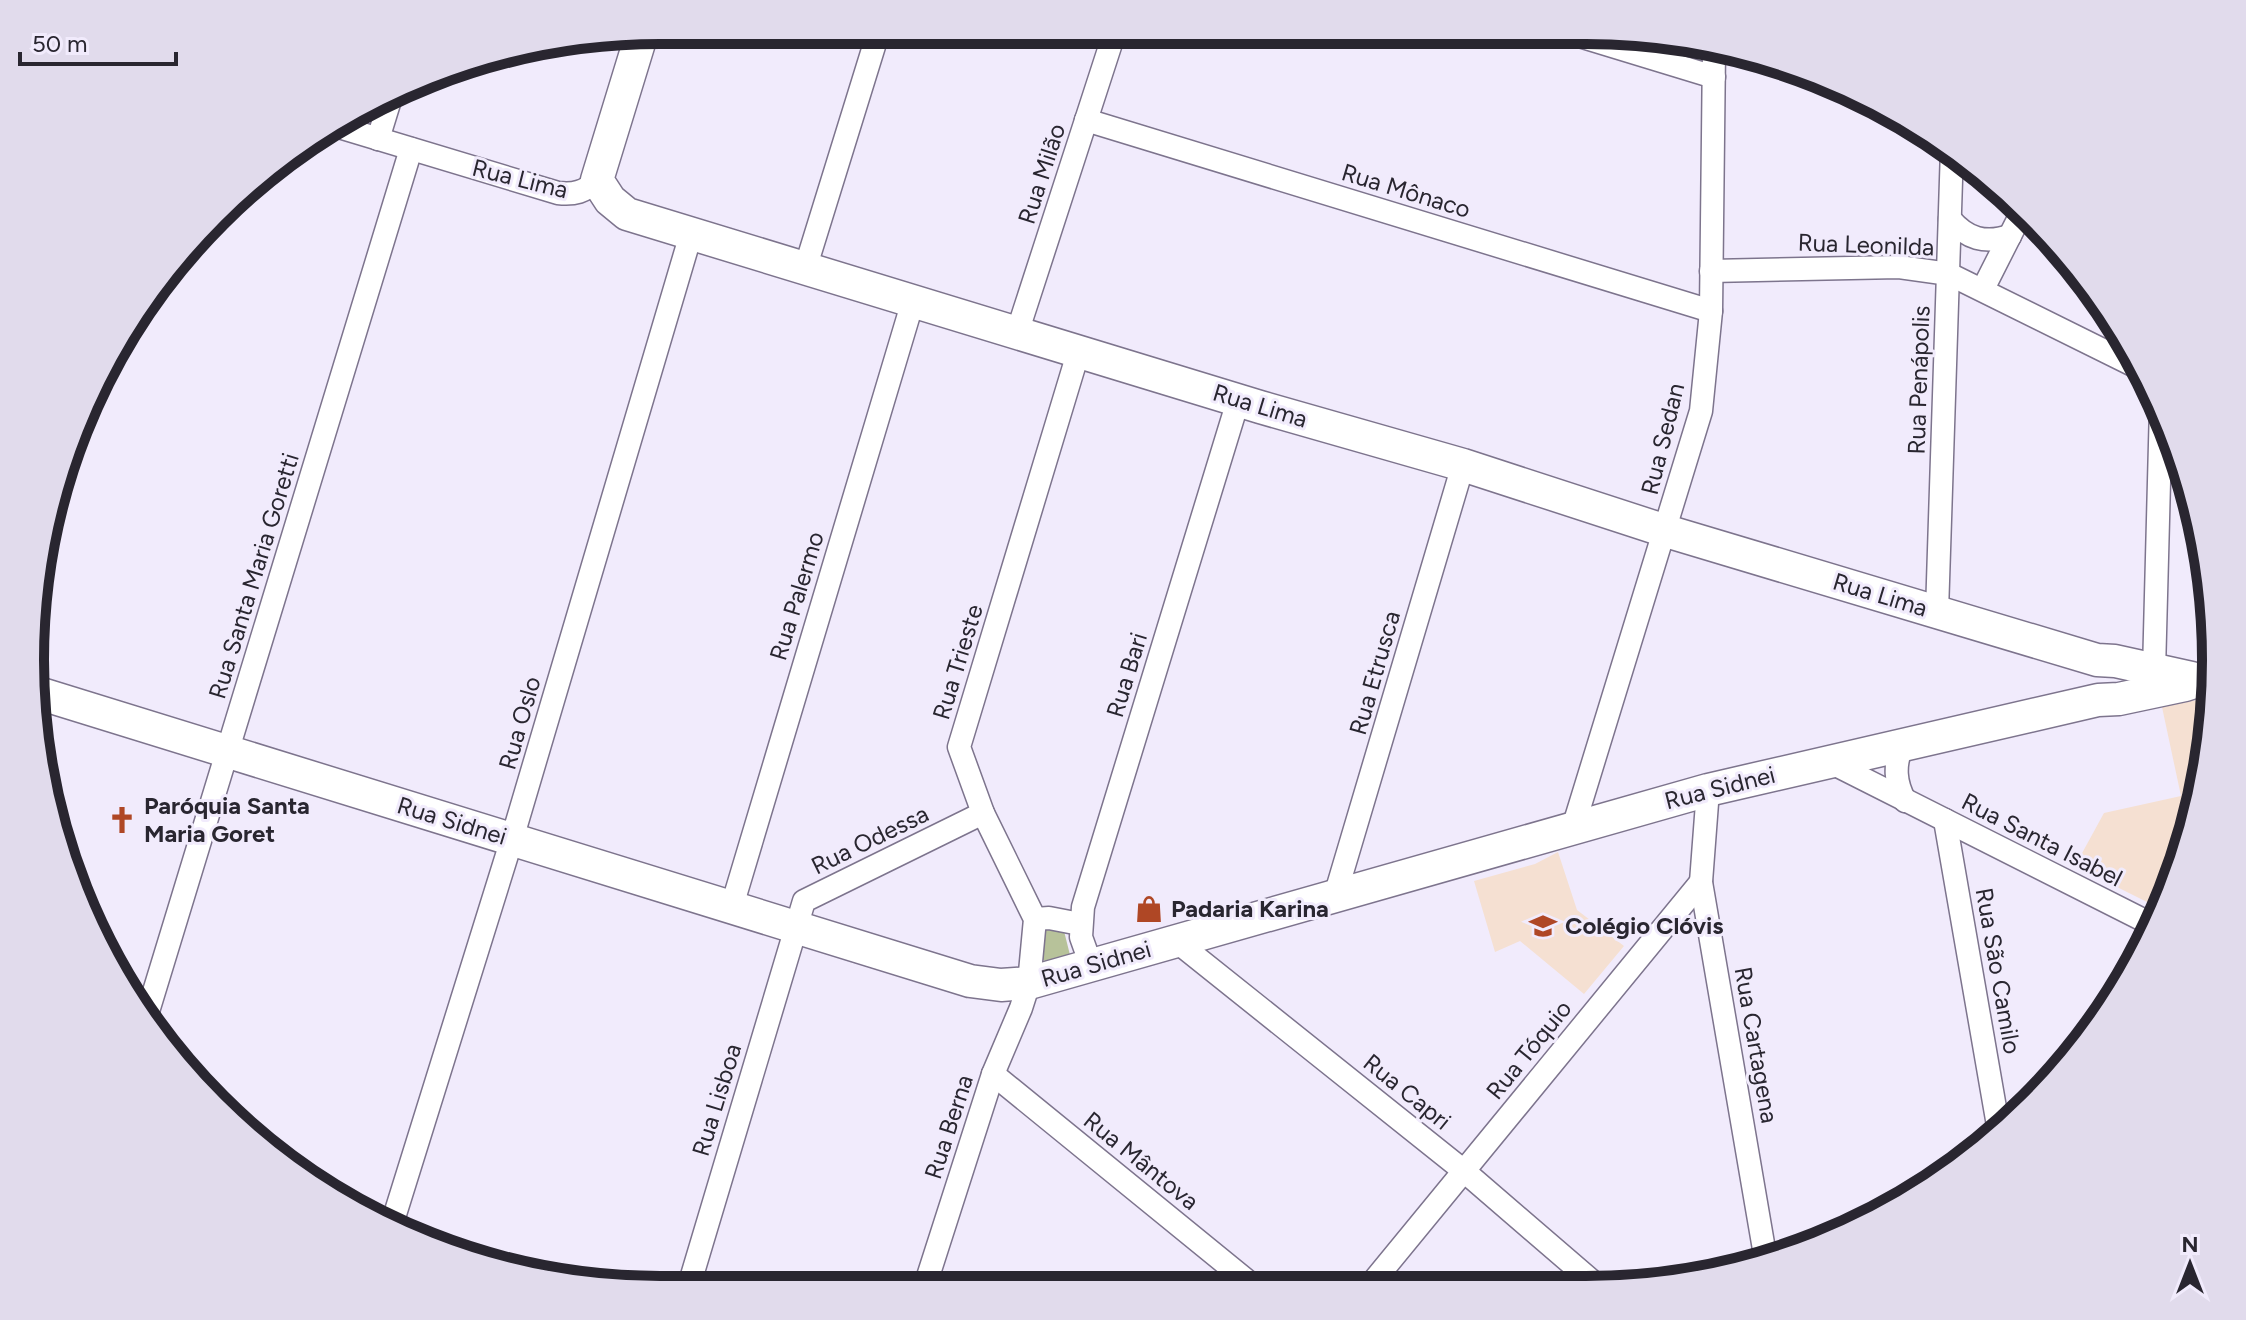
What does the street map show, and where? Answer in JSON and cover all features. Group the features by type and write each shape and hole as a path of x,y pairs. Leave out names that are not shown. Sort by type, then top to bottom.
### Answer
{"main road":[{"path":"597,180 638,45"},
{"name":"Rua Lima","path":"597,180 610,200 627,214 691,234 1238,401 1463,465 1666,531 2097,660 2150,663 2202,675"},
{"path":"2097,660 2105,681 2098,700"},
{"path":"2098,700 2150,663"},
{"name":"Rua Sidnei","path":"45,695 970,981 1001,985 1029,983 1708,790 2202,679"}],"street":[{"path":"805,269 875,44"},
{"name":"Rua Milão","path":"1017,333 1111,44"},
{"path":"1607,45 1714,77"},
{"name":"Rua Sedan","path":"1573,828 1701,411 1711,311 1714,58"},
{"path":"378,139 387,108"},
{"name":"Rua Mônaco","path":"1086,120 1711,311"},
{"name":"Rua Lima","path":"348,130 558,193 579,193 589,189 597,180"},
{"name":"Rua Santa Maria Goretti","path":"150,1005 411,149"},
{"name":"Rua Penápolis","path":"1937,612 1952,164"},
{"path":"1950,219 1970,237 1983,241 2010,236"},
{"path":"1983,289 2018,220"},
{"name":"Rua Oslo","path":"395,1215 512,839 691,234"},
{"name":"Rua Leonilda","path":"1711,271 1899,267 1949,274 2123,360"},
{"name":"Rua Palermo","path":"732,906 913,301"},
{"name":"Rua Trieste","path":"1035,919 983,813 959,747 1079,350"},
{"name":"Rua Bari","path":"1091,965 1083,946 1080,924 1083,907 1238,401"},
{"path":"2150,663 2160,437"},
{"name":"Rua Etrusca","path":"1335,896 1463,465"},
{"path":"1902,745 1896,781 1905,801"},
{"name":"Rua Santa Isabel","path":"1830,762 2144,920"},
{"name":"Rua Cartagena","path":"1708,790 1701,882 1764,1249"},
{"name":"Rua Odessa","path":"796,927 804,901 983,813"},
{"name":"Rua São Camilo","path":"1945,820 1997,1119"},
{"name":"Rua Tóquio","path":"1378,1276 1701,882"},
{"path":"1029,983 1035,919 1049,918 1080,924"},
{"name":"Rua Lisboa","path":"692,1276 796,927"},
{"name":"Rua Capri","path":"1176,941 1464,1171 1586,1276"},
{"name":"Rua Berna","path":"928,1276 993,1074 1029,983"},
{"name":"Rua Mântova","path":"993,1074 1241,1276"}],"shaded area":[{"path":"2201,699 2197,740 2181,819 2151,904 2075,866 2104,813 2181,796 2162,707"},
{"name":"Colégio Clóvis","path":"1558,852 1577,910 1624,946 1584,994 1520,941 1495,952 1474,881 1535,864"}],"green space":[{"path":"1042,931 1064,931 1070,955 1045,961 1042,959"}],"place":[{"name":"Paróquia Santa Maria Goret","path":"122,820"},
{"name":"Padaria Karina","path":"1149,909"},
{"name":"Colégio Clóvis","path":"1543,926"}]}
